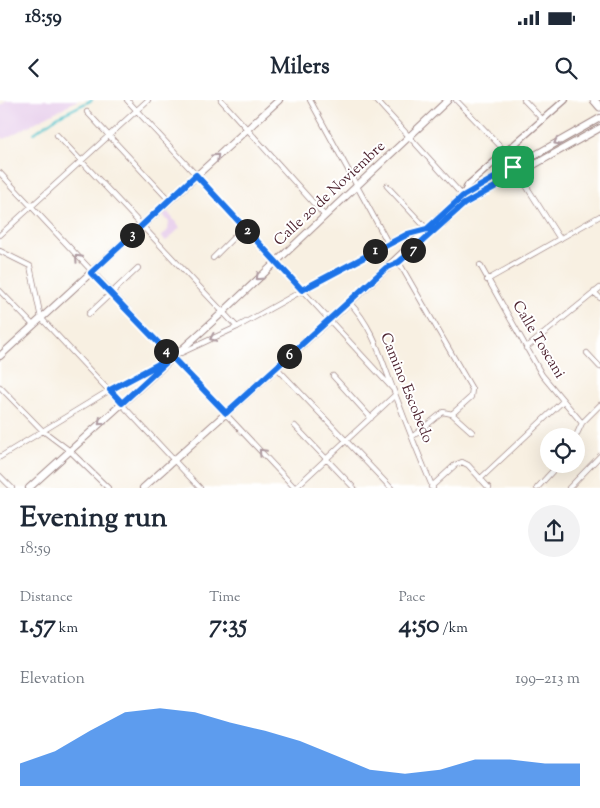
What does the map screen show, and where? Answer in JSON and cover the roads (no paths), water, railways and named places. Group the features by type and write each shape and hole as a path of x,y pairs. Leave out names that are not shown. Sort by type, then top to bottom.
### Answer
{"main road":[{"path":"0,356 279,100"},
{"name":"Calle 20 de Noviembre","path":"29,488 222,313 448,100"},
{"path":"594,100 600,107"},
{"path":"397,259 463,196 600,118"},
{"path":"143,488 386,268 456,211 600,128"}],"street":[{"path":"127,100 393,389"},
{"path":"0,235 148,100"},
{"path":"221,100 325,216"},
{"path":"310,100 388,243"},
{"path":"376,100 463,196 468,185 564,100"},
{"path":"456,100 505,151"},
{"path":"524,100 543,120"},
{"path":"87,112 169,200"},
{"path":"57,135 237,327"},
{"path":"512,146 509,158 513,167 560,239"},
{"path":"1,176 295,488 395,395"},
{"path":"0,457 110,390 172,357 237,327 388,243 408,234 427,229 387,186"},
{"path":"487,280 600,216"},
{"path":"214,258 244,228"},
{"path":"0,251 30,266 41,318 200,488"},
{"path":"397,259 472,389 471,397 452,414"},
{"name":"Calle Toscani","path":"480,265 526,348 562,402 582,423"},
{"path":"89,314 138,268"},
{"path":"526,348 600,288"},
{"path":"0,291 33,325"},
{"path":"594,292 600,298"},
{"name":"Camino Escobedo","path":"349,302 366,324 379,348 395,395 432,487"},
{"path":"586,354 600,368"},
{"path":"276,367 391,488"},
{"path":"333,376 371,418"},
{"path":"0,387 42,430 70,450 108,488"},
{"path":"480,478 562,402"},
{"path":"580,428 582,423 600,405"},
{"path":"412,437 440,412 452,414 472,432"},
{"path":"295,426 354,488"},
{"path":"569,488 600,456"},
{"path":"432,487 456,466 465,463 489,488"},
{"path":"537,488 551,473"},
{"path":"0,476 12,488"}],"waterway":[{"path":"34,133 57,117 92,100"}]}
